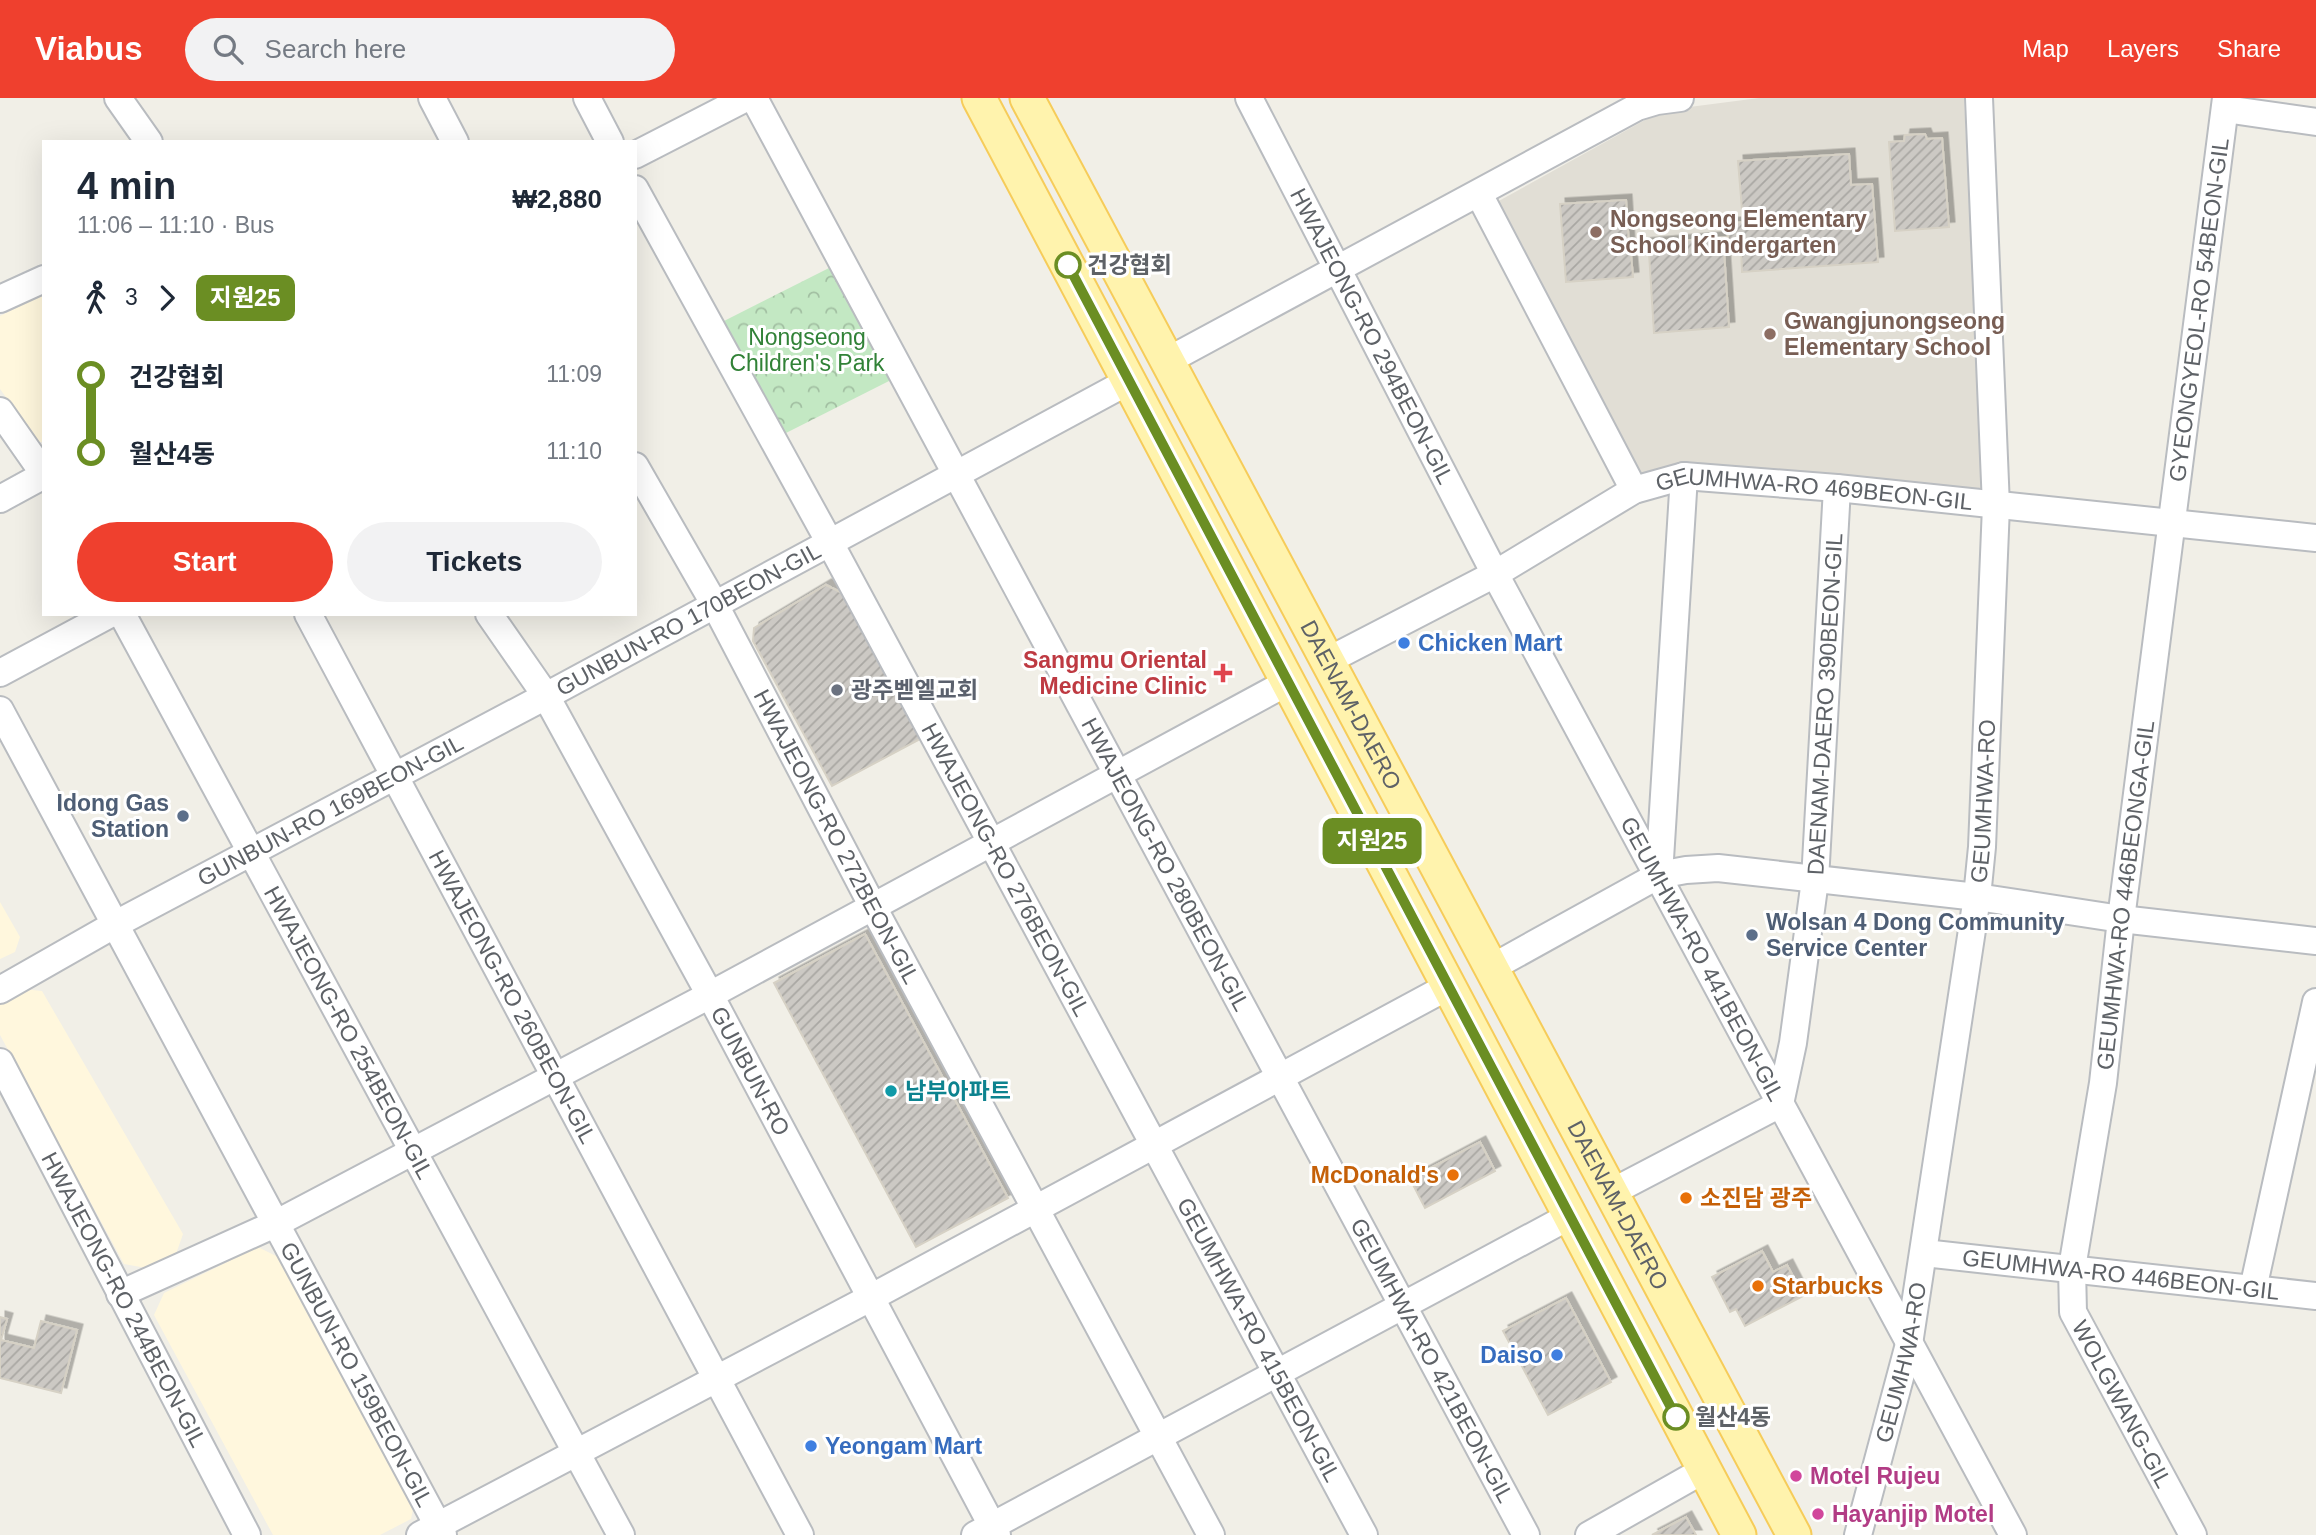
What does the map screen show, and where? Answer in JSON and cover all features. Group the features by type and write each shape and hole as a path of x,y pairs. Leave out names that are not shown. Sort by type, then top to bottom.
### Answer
{"main road":[{"name":"DAENAM-DAERO","path":"979,98 1739,1535"},
{"name":"DAENAM-DAERO","path":"1027,98 1794,1535"}],"street":[{"path":"118,98 148,140"},
{"path":"432,98 454,140"},
{"path":"587,98 609,140"},
{"path":"637,154 746,98"},
{"name":"HWAJEONG-RO 280BEON-GIL","path":"754,98 1280,1076"},
{"name":"HWAJEONG-RO 294BEON-GIL","path":"1249,98 1495,574"},
{"name":"GEUMHWA-RO","path":"1858,1535 1909,1344 1977,897 1982,847 1996,506 1979,98"},
{"path":"1167,361 1637,107 1664,99"},
{"path":"2225,103 2316,121"},
{"name":"GYEONGYEOL-RO 54BEON-GIL","path":"2172,522 2225,103"},
{"name":"HWAJEONG-RO 276BEON-GIL","path":"637,193 830,543 1154,1144"},
{"path":"1479,194 1634,490"},
{"path":"0,299 42,280"},
{"name":"GUNBUN-RO 170BEON-GIL","path":"546,696 1129,381"},
{"path":"0,411 42,471"},
{"name":"HWAJEONG-RO 272BEON-GIL","path":"637,469 715,605 873,907 1211,1535"},
{"path":"0,499 42,475"},
{"path":"1659,875 1684,475"},
{"name":"GEUMHWA-RO 469BEON-GIL","path":"1327,661 1495,574 1634,490 1684,475 1837,488 2316,538"},
{"name":"DAENAM-DAERO 390BEON-GIL","path":"1780,1104 1793,1043 1815,880 1837,488"},
{"name":"GEUMHWA-RO 446BEONGA-GIL","path":"2072,1268 2103,1083 2172,522"},
{"name":"GEUMHWA-RO 441BEON-GIL","path":"1495,574 2013,1535"},
{"path":"0,673 106,616"},
{"name":"HWAJEONG-RO 254BEON-GIL","path":"123,616 621,1535"},
{"name":"HWAJEONG-RO 260BEON-GIL","path":"309,616 800,1535"},
{"name":"GUNBUN-RO","path":"489,616 546,696 710,995 872,1297 988,1532"},
{"name":"GUNBUN-RO 159BEON-GIL","path":"120,1294 275,1224 710,995 1288,682"},
{"name":"GUNBUN-RO 169BEON-GIL","path":"0,990 114,925 546,696"},
{"path":"0,710 275,1224"},
{"path":"1491,968 1659,875 1718,868 1977,897 2122,919 2316,941"},
{"path":"433,1532 576,1452 872,1297 1449,986"},
{"path":"2253,1289 2316,1002"},
{"name":"HWAJEONG-RO 244BEON-GIL","path":"0,1062 247,1535"},
{"name":"GEUMHWA-RO 421BEON-GIL","path":"1280,1076 1526,1535"},
{"path":"1610,1193 1780,1104"},
{"name":"GEUMHWA-RO 415BEON-GIL","path":"1154,1144 1364,1535"},
{"path":"988,1532 1158,1437 1570,1216"},
{"name":"GUNBUN-RO 159BEON-GIL","path":"275,1224 433,1532"},
{"name":"GEUMHWA-RO 446BEON-GIL","path":"1924,1253 2316,1296"},
{"name":"WOLGWANG-GIL","path":"2072,1268 2073,1312 2193,1535"},
{"path":"1589,1535 1704,1470"}],"shaded area":[{"name":"Gwangjunongseong Elementary School","path":"1759,98 1964,98 1983,492 1749,468 1693,466 1638,480 1497,202 1645,120 1674,109"},
{"path":"42,295 42,442 39,442 0,389 0,316"},
{"path":"0,902 20,937 15,952 0,959"},
{"path":"23,989 42,991 183,1234 176,1254 146,1268 124,1264 0,1035 0,1001"},
{"path":"258,1247 278,1257 414,1504 411,1519 380,1535 273,1535 154,1315 164,1293"}],"green space":[{"name":"Nongseong Children's Park","path":"833,266 891,380 782,435 724,321"}],"building":[{"path":"1925,134 1927,139 1942,138 1949,227 1895,231 1889,142 1904,141 1905,135"},
{"path":"1849,154 1851,185 1872,184 1878,262 1742,272 1741,249 1724,251 1729,327 1654,333 1649,253 1631,255 1633,277 1566,282 1560,204 1626,200 1629,245 1728,237 1727,224 1743,222 1738,161"},
{"name":"광주벧엘교회","path":"826,585 842,593 920,739 832,786 753,641 754,628"},
{"name":"남부아파트","path":"865,934 1008,1198 916,1247 774,983"},
{"name":"McDonald's","path":"1480,1142 1495,1171 1425,1208 1410,1179"},
{"name":"Starbucks","path":"1762,1251 1773,1272 1787,1265 1803,1296 1745,1326 1736,1309 1730,1312 1712,1277"},
{"name":"Daiso","path":"1566,1298 1611,1382 1548,1415 1503,1331"},
{"path":"0,1317 7,1319 1,1340 34,1348 41,1321 77,1330 61,1393 0,1378"},
{"path":"1686,1517 1696,1535 1652,1535"}],"bus line":[{"name":"지원25","path":"1068,265 1676,1417"}],"place":[{"name":"Nongseong Elementary School Kindergarten","path":"1596,232"},
{"name":"건강협회","path":"1068,265"},
{"name":"Gwangjunongseong Elementary School","path":"1770,334"},
{"name":"Chicken Mart","path":"1404,643"},
{"name":"Sangmu Oriental Medicine Clinic","path":"1223,673"},
{"name":"광주벧엘교회","path":"837,690"},
{"name":"Idong Gas Station","path":"183,816"},
{"name":"Wolsan 4 Dong Community Service Center","path":"1752,935"},
{"name":"남부아파트","path":"891,1091"},
{"name":"McDonald's","path":"1453,1175"},
{"name":"소진담 광주","path":"1686,1198"},
{"name":"Starbucks","path":"1758,1286"},
{"name":"Daiso","path":"1557,1355"},
{"name":"월산4동","path":"1676,1417"},
{"name":"Yeongam Mart","path":"811,1446"},
{"name":"Motel Rujeu","path":"1796,1476"},
{"name":"Hayanjip Motel","path":"1818,1514"}]}
